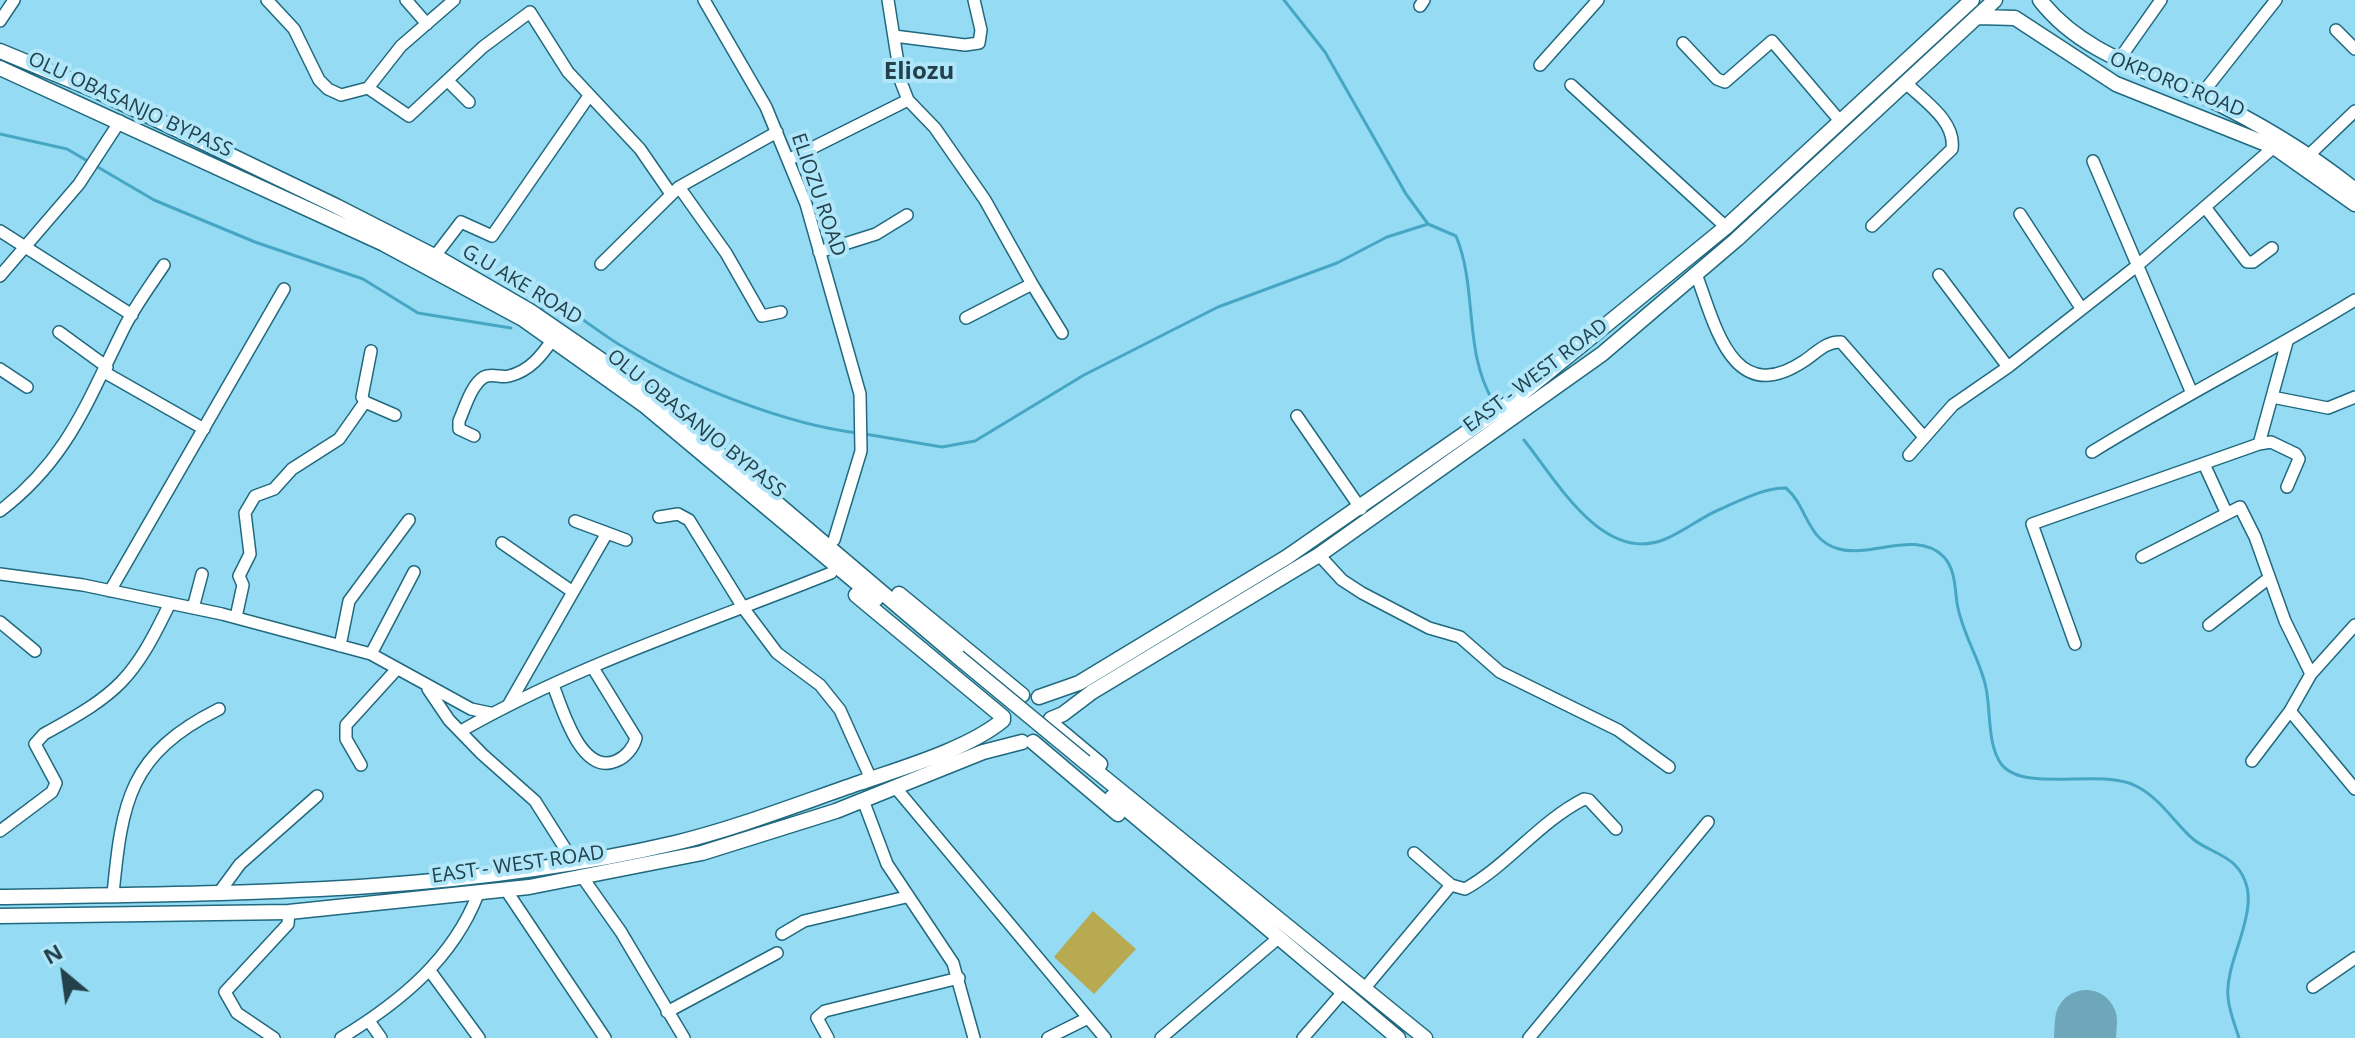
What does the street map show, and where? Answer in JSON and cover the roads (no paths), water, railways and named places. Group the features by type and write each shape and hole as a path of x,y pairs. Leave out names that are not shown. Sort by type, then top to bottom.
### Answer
{"main road":[{"name":"EAST - WEST ROAD","path":"1039,697 1079,683 1361,509 1519,396 1726,227 1972,0"},
{"name":"EAST - WEST ROAD","path":"1051,721 1077,702 1319,555 1589,364 1696,274 1995,0"},
{"name":"OKPORO ROAD","path":"2040,0 2075,34 2118,61 2201,95 2309,155 2355,190"},
{"path":"2033,30 2050,13"},
{"name":"OKPORO ROAD","path":"1979,17 2015,18 2116,84 2274,147 2355,204"},
{"name":"G.U AKE ROAD","path":"0,51 124,104 435,256 594,353 705,447"},
{"name":"OLU OBASANJO BYPASS","path":"0,68 384,244 491,300 553,339 705,447 1297,945"},
{"path":"705,447 834,540 1022,695 1039,697 1048,707 1051,721 1046,733 1027,742"},
{"path":"705,447 756,510 1003,718 1008,734 1027,742 1229,907 1276,940 1297,945 1364,989 1425,1038"},
{"path":"1003,718 1007,705 1022,695"},
{"path":"1077,702 1073,732 1077,744"},
{"name":"EAST - WEST ROAD","path":"0,897 356,889 475,877 674,843 871,779 954,746 1003,718"},
{"path":"1051,721 1259,897 1297,945 1342,993 1398,1038"},
{"name":"EAST - WEST ROAD","path":"0,916 289,912 478,894 583,878 702,853 863,800 983,752 1027,742"}],"street":[{"path":"0,21 14,0"},
{"path":"267,0 294,29 328,89 341,95 368,88 401,46 454,0"},
{"path":"406,0 427,24"},
{"name":"ELIOZU ROAD","path":"704,0 777,132 819,252 855,374 863,416 861,451 834,540"},
{"path":"888,0 901,82 908,100 935,128 985,200 1062,333"},
{"path":"894,36 965,45 979,43 981,30 974,0"},
{"path":"1540,65 1598,0"},
{"path":"2118,61 2161,0"},
{"path":"2201,95 2276,0"},
{"path":"368,88 409,116 483,47 530,12 568,72 640,149 726,253 755,308 762,316 781,312"},
{"path":"2336,30 2355,49"},
{"path":"1683,43 1717,79 1725,82 1772,41 1840,121"},
{"path":"448,81 469,102"},
{"path":"1872,226 1952,149 1954,137 1950,126 1906,83"},
{"path":"1571,85 1726,227"},
{"path":"435,256 461,222 492,236 589,96"},
{"path":"788,160 908,100"},
{"path":"2309,155 2355,111"},
{"path":"0,276 79,184 101,155 120,121"},
{"path":"601,264 675,190 777,132"},
{"path":"1909,455 1953,405 2008,367 2138,265 2274,147"},
{"path":"2093,161 2191,391"},
{"path":"2205,207 2247,262 2253,262 2272,248"},
{"path":"2020,214 2042,241 2081,308"},
{"path":"819,252 876,234 907,215"},
{"path":"0,231 22,248 132,315"},
{"path":"0,511 29,489 53,463 75,430 132,315 164,265"},
{"path":"1696,274 1729,358 1752,373 1772,376 1800,364 1830,343 1841,342 1924,437"},
{"path":"1939,275 2008,367"},
{"path":"966,318 1032,284"},
{"path":"110,591 284,289"},
{"path":"2092,452 2191,391 2287,342 2355,300"},
{"path":"59,332 106,370 204,429"},
{"path":"474,436 459,429 459,421 481,379 520,371 539,359 553,339"},
{"path":"2259,444 2287,342"},
{"path":"371,351 362,397 365,402 395,415"},
{"path":"0,369 27,387"},
{"path":"2272,397 2328,408 2355,397"},
{"path":"236,617 243,585 239,576 250,554 245,513 249,505 255,496 274,489 292,469 339,439 365,402"},
{"path":"1297,416 1361,509"},
{"path":"2075,644 2032,524 2271,442 2296,454 2299,459 2287,487"},
{"path":"2204,464 2226,512"},
{"path":"2142,557 2226,512 2237,507 2243,510 2311,674"},
{"path":"659,517 678,514 689,520 744,609 777,653 820,685 840,710 871,779"},
{"path":"340,646 349,601 409,520"},
{"path":"575,521 626,540"},
{"path":"509,705 607,533"},
{"path":"502,543 573,592"},
{"path":"1319,555 1342,580 1362,593 1429,628 1460,637 1500,672 1618,730 1669,767"},
{"path":"371,654 414,572"},
{"path":"461,731 490,713 553,685 831,573"},
{"path":"0,574 110,591 236,617 371,654 471,709 490,713"},
{"path":"193,608 202,574"},
{"path":"2209,625 2269,578"},
{"path":"0,831 52,792 56,783 35,744 44,734 121,685 144,657 170,603"},
{"path":"0,622 35,651"},
{"path":"2252,761 2290,711 2311,674 2355,625"},
{"path":"553,685 586,754 603,763 616,761 631,749 636,738 593,668"},
{"path":"361,765 344,733 346,725 396,670"},
{"path":"425,686 461,731 535,801 573,861"},
{"path":"113,894 119,832 125,806 139,774 182,727 219,709"},
{"path":"2290,711 2355,789"},
{"path":"895,787 1105,1038"},
{"path":"218,894 240,864 317,796"},
{"path":"1414,853 1451,885 1465,889 1479,881 1529,837 1584,799 1589,800 1616,829"},
{"path":"863,800 887,864 906,897 953,963 974,1038"},
{"path":"1529,1038 1708,822"},
{"path":"583,878 621,932 684,1038"},
{"path":"1364,989 1451,885"},
{"path":"506,890 605,1038"},
{"path":"341,1038 369,1021 430,971 462,931 478,894"},
{"path":"782,934 804,921 906,897"},
{"path":"274,1038 253,1034 225,992 288,924 289,912"},
{"path":"1167,1036 1276,940"},
{"path":"667,1012 777,953"},
{"path":"2313,987 2355,958"},
{"path":"430,971 479,1038"},
{"path":"828,1038 817,1018 825,1011 959,978"},
{"path":"1303,1038 1342,993"},
{"path":"1048,1038 1088,1018"},
{"path":"369,1021 381,1038"}],"waterway":[{"path":"1284,0 1325,52 1406,194 1428,224"},
{"path":"0,134 67,149 154,200 255,242 363,279 418,313 511,328"},
{"path":"865,434 942,447 975,441 1084,375 1218,307 1337,263 1387,237 1428,224 1456,236 1467,277 1478,362 1493,401"},
{"path":"537,311 558,304 625,348 707,389 801,422 858,433"},
{"path":"1524,440 1583,514 1620,540 1641,544 1663,540 1715,511 1770,490 1786,488 1814,531 1828,545 1852,551 1920,545 1944,557 1952,573 1963,626 1984,678 1994,748 2002,765 2028,778 2104,779 2136,786 2159,803 2193,839 2234,864 2244,879 2248,894 2247,911 2232,964 2228,997 2239,1038"}],"district":[{"name":"Eliozu","path":"919,72"}]}
